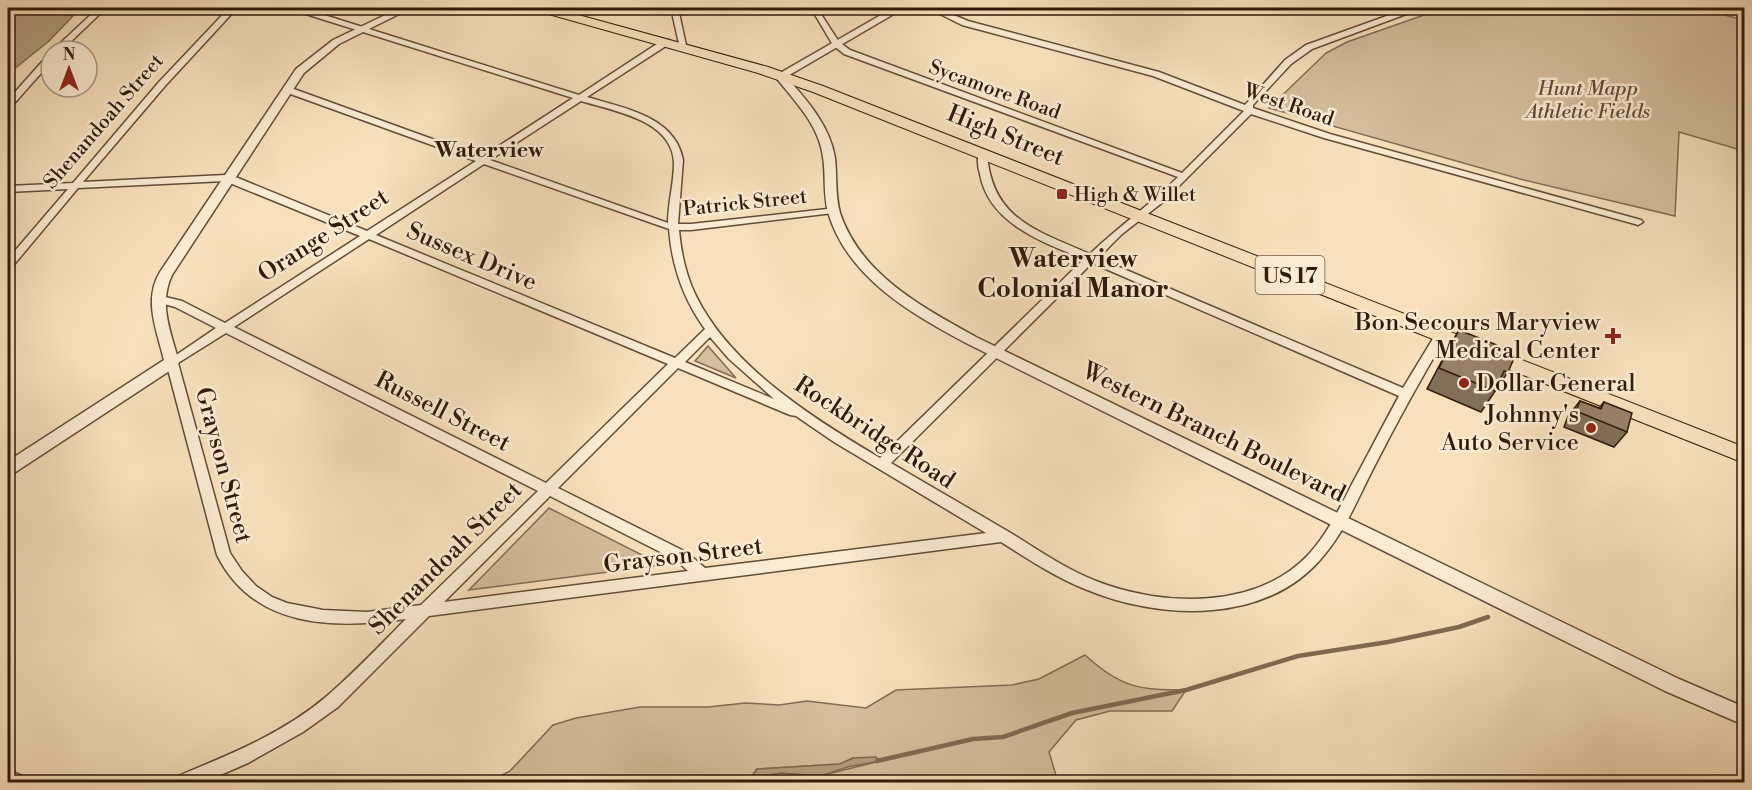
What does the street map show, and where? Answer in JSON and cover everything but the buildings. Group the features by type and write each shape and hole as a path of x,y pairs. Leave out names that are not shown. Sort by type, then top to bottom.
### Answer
{"main road":[{"name":"High Street","path":"542,8 780,76 982,153 1744,455"}],"street":[{"path":"70,39 102,8"},
{"name":"Shenandoah Street","path":"8,265 162,84 233,8"},
{"name":"Rockbridge Road","path":"296,8 642,118 664,132 672,141 678,159 673,214 685,281 699,312 711,329 740,360 803,416 1071,576 1118,595 1167,604 1201,604 1253,595 1287,581 1307,566 1323,549 1339,522 1406,394 1441,335"},
{"path":"157,299 165,275 300,71 316,55 406,8"},
{"path":"674,8 684,48"},
{"name":"Sycamore Road","path":"814,8 836,43 847,52 1183,176"},
{"path":"780,76 899,8"},
{"name":"West Road","path":"932,8 965,23 1156,74 1248,110 1352,144 1638,222"},
{"path":"882,464 1091,259 1138,215 1152,207 1248,110 1249,104 1288,62 1309,47 1414,8"},
{"path":"1730,8 1744,16"},
{"name":"Orange Street","path":"8,469 666,42"},
{"path":"8,105 39,70"},
{"name":"Western Branch Boulevard","path":"780,76 822,133 829,158 833,210 853,250 890,289 940,323 1672,686 1744,716"},
{"name":"Patrick Street","path":"288,90 665,226 674,227 833,210"},
{"path":"982,153 984,181 996,203 1006,214 1034,234 1406,394"},
{"name":"Sussex Drive","path":"8,189 228,179 803,416"},
{"name":"Russell Street","path":"157,299 178,304 225,327 681,556 703,575"},
{"name":"Grayson Street","path":"157,299 158,310 224,555 233,572 246,587 278,608 299,615 367,618 423,613 703,575 989,540 1004,536"},
{"name":"Shenandoah Street","path":"184,783 263,747 319,712 423,613 711,329"},
{"path":"8,778 16,783"}],"green space":[{"name":"Hunt Mapp Athletic Fields","path":"1444,8 1697,8 1744,20 1744,151 1679,132 1675,216 1520,179 1269,108 1326,53 1347,42"},
{"path":"708,346 736,378 695,361"},
{"path":"549,508 662,565 469,590"},
{"path":"1085,655 1110,674 1132,685 1143,688 1186,690 1172,711 1110,711 1076,720 1049,752 1058,782 753,782 762,776 781,773 820,776 880,761 853,758 840,764 757,769 749,780 742,782 488,782 510,771 553,725 576,718 640,707 708,707 745,703 779,705 807,701 866,708 896,690 1012,685 1039,679"}],"shaded area":[{"path":"8,8 80,8 65,14 73,16 51,39 39,39 39,49 8,74"},
{"path":"876,757 880,761 848,767 820,776 781,773 762,776 753,782 742,782 750,780 757,769 840,764 853,758"}],"waterway":[{"path":"877,761 973,739 1003,737 1072,713 1186,690 1298,656 1388,642 1459,627 1488,617"}],"place":[{"name":"High & Willet","path":"1062,194"},
{"name":"Bon Secours Maryview Medical Center","path":"1613,336"},
{"name":"Dollar General","path":"1464,383"},
{"name":"Johnny's Auto Service","path":"1591,428"}],"district":[{"name":"Waterview","path":"489,149"},
{"name":"Waterview Colonial Manor","path":"1073,273"}]}
